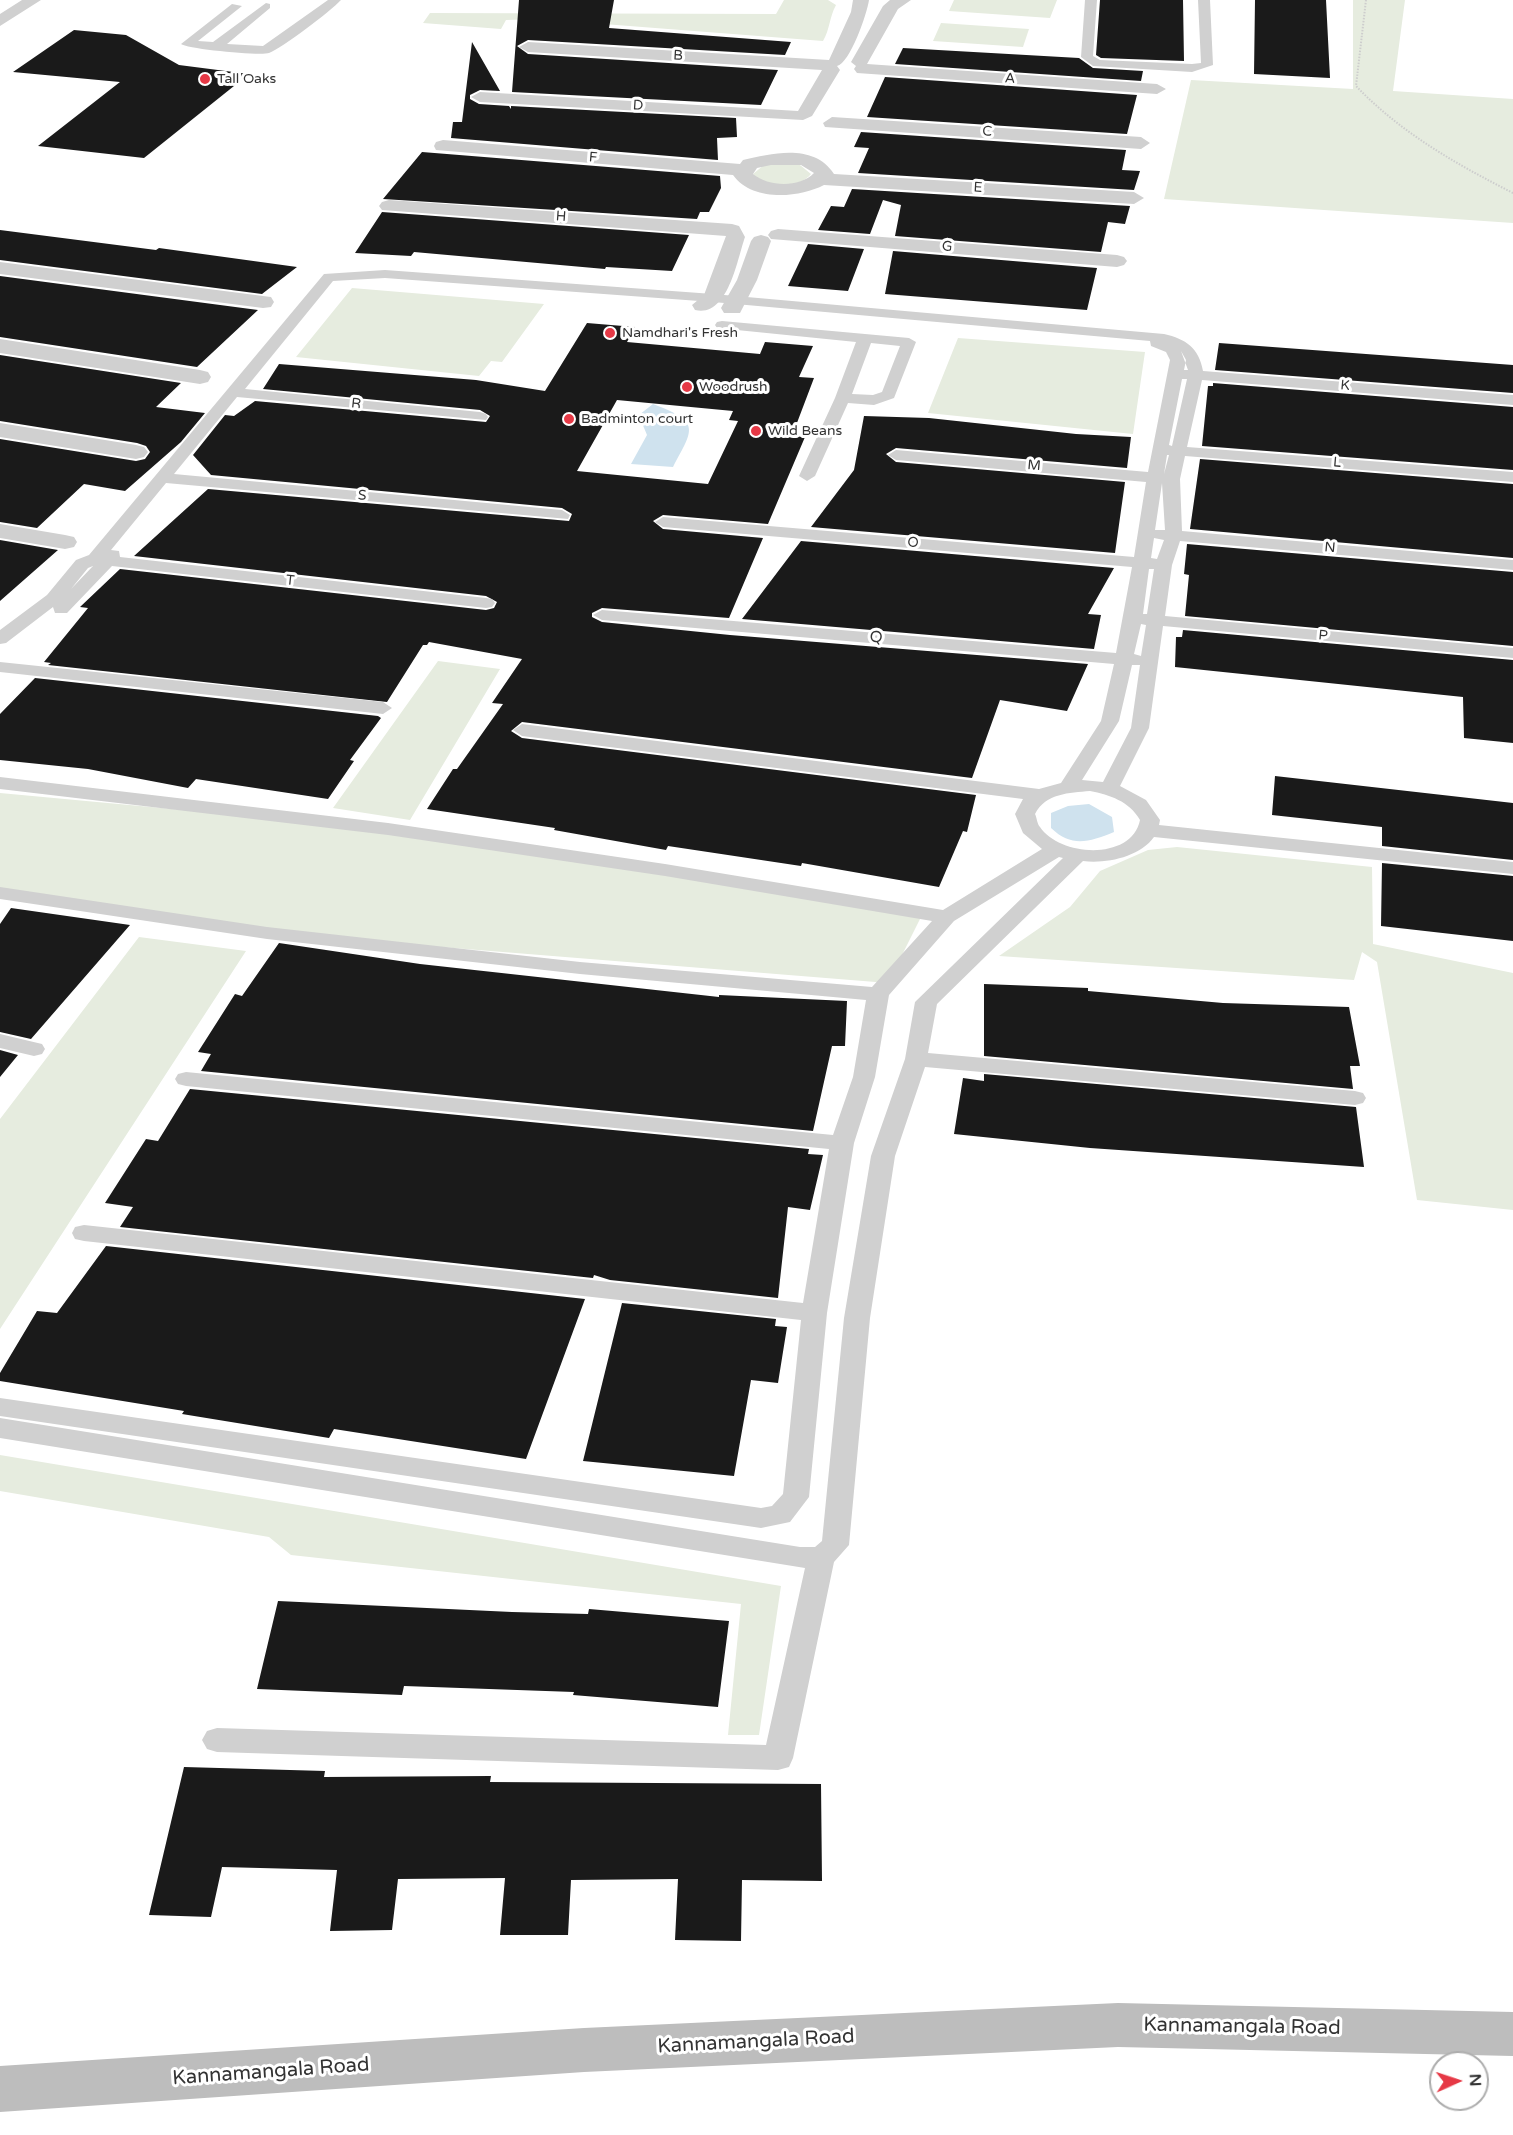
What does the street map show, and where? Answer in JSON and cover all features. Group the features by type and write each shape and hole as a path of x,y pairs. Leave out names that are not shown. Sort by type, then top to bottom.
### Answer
{"main road":[{"name":"Kannamangala Road","path":"0,2089 584,2050 1118,2025 1466,2031 1513,2034"}],"street":[{"path":"0,21 33,0"},
{"path":"778,219 761,186 746,179 744,170 756,162 780,158 811,128 832,65 859,12 861,0"},
{"path":"868,0 897,0"},
{"path":"857,71 887,11 896,2 903,0"},
{"name":"B","path":"528,47 832,65 857,71"},
{"name":"A","path":"857,71 1157,89"},
{"name":"D","path":"480,96 811,128"},
{"path":"730,311 778,219 809,185 821,179 824,174 811,128"},
{"name":"C","path":"811,128 1141,143"},
{"name":"F","path":"443,146 744,170"},
{"name":"E","path":"821,179 1134,198"},
{"path":"708,302 761,186"},
{"name":"H","path":"390,206 743,222 778,219"},
{"name":"G","path":"778,219 1117,261"},
{"path":"0,268 262,302"},
{"path":"0,346 200,377"},
{"path":"0,430 136,452"},
{"path":"0,531 64,542"}],"lane":[{"path":"236,6 187,44 248,50 269,48 335,0"},
{"path":"1091,0 1087,57 1097,63 1192,68 1207,65 1204,0"},
{"path":"248,50 307,5"},
{"path":"214,47 266,6"},
{"path":"0,655 72,600 239,393 339,280 376,279 708,302 730,311 865,338 909,342 889,395 874,400 843,398"},
{"path":"730,311 1152,342 1172,349 1178,360 1177,373 1161,450 1174,534 1163,565 1140,728 1109,789"},
{"path":"730,311 1164,338 1190,349 1195,358 1196,374 1180,450 1164,478 1148,533 1110,721 1069,786"},
{"path":"807,476 843,398 865,338"},
{"name":"K","path":"1177,373 1513,400"},
{"name":"R","path":"239,393 480,417"},
{"name":"L","path":"1161,450 1513,477"},
{"name":"M","path":"896,455 1164,478"},
{"name":"S","path":"169,478 562,515"},
{"name":"O","path":"663,522 1163,565"},
{"name":"N","path":"1148,533 1513,565"},
{"path":"0,639 53,599 82,564 102,560"},
{"name":"T","path":"102,560 486,603"},
{"name":"Q","path":"602,615 1149,662"},
{"name":"P","path":"1132,618 1513,653"},
{"path":"0,667 383,708"},
{"path":"522,730 1039,795"},
{"path":"0,783 388,829 744,882 947,917"},
{"path":"1069,786 1109,789 1137,801 1150,820 1149,830 1143,839 1132,848 1097,855 1068,852 1031,833 1025,823 1025,813 1029,803 1039,795 1069,786"},
{"path":"1149,830 1513,868"},
{"path":"0,1407 760,1518 780,1515 795,1497 814,1313 842,1143 864,1077 878,994 947,917 1028,865 1068,852"},
{"path":"217,1740 778,1758 821,1557 835,1545 857,1318 883,1156 916,1059 926,1002 1068,852"},
{"path":"0,893 267,933 580,968 878,994"},
{"path":"0,1041 34,1049"},
{"path":"916,1059 1355,1098"},
{"path":"186,1079 842,1143"},
{"path":"84,1233 814,1313"},
{"path":"0,1428 800,1558 821,1557"}],"path":[{"path":"1366,0 1356,86 1376,109 1466,169 1513,193"}],"shaded area":[{"path":"784,0 828,0 836,5 823,41 539,19 506,20 501,29 423,23 430,13 776,14"},
{"path":"954,0 1057,0 1050,18 949,11"},
{"path":"1353,0 1405,0 1393,91 1513,99 1513,223 1164,199 1191,80 1353,89"},
{"path":"941,23 1029,29 1023,47 933,41"},
{"path":"764,165 800,165 811,174 799,182 773,184 758,179 753,174"},
{"path":"352,288 544,304 502,362 491,361 479,376 296,357"},
{"path":"958,338 1145,352 1133,434 928,413"},
{"path":"438,661 500,669 410,820 333,808"},
{"path":"0,793 388,829 923,913 888,983 267,933 0,889"},
{"path":"1177,847 1372,867 1373,944 1513,973 1513,1210 1417,1200 1377,962 1362,952 1354,980 999,956 1070,907 1100,871 1148,850"},
{"path":"139,937 246,951 0,1329 0,1119"},
{"path":"0,1455 781,1586 759,1735 728,1735 741,1604 291,1555 269,1537 0,1491"}],"water":[{"path":"653,404 679,416 689,428 689,435 673,467 631,464 647,435 642,423 635,418"},
{"path":"1089,804 1112,817 1114,832 1089,840 1074,841 1051,828 1051,813 1068,806"}],"building":[{"path":"519,0 614,0 609,28 791,42 785,55 528,40 517,46 528,54 778,70 761,105 512,92"},
{"path":"1100,0 1183,0 1184,61 1101,58 1096,55"},
{"path":"1255,0 1326,0 1330,78 1254,74"},
{"path":"74,30 126,35 179,65 249,74 144,158 38,146 120,82 13,72"},
{"path":"472,42 500,91 480,90 470,95 470,99 479,104 509,106 511,109 511,106 736,118 737,137 717,138 718,160 451,138 453,122 462,122"},
{"path":"903,48 1079,58 1093,68 1143,71 1141,81 895,64"},
{"path":"885,77 1137,95 1127,134 867,117"},
{"path":"861,132 1126,150 1122,170 1140,171 1134,190 858,173 869,148 854,147"},
{"path":"422,152 720,176 721,188 709,212 700,212 697,219 383,199"},
{"path":"852,189 1130,206 1125,224 1108,222 1101,252 895,236 901,205 883,200 870,234 818,230 831,206 844,207"},
{"path":"382,212 689,235 672,271 606,267 605,269 414,252 411,256 355,253"},
{"path":"0,230 297,267 262,294 0,260"},
{"path":"808,244 864,249 848,291 788,286"},
{"path":"893,251 1097,268 1087,310 885,294"},
{"path":"0,276 258,310 197,367 0,337"},
{"path":"587,323 635,327 627,342 760,354 765,342 813,346 799,377 814,378 792,436 805,437 768,524 663,515 653,521 663,529 763,538 729,618 602,608 592,613 592,617 602,622 730,635 1088,664 1067,711 1000,700 972,778 522,722 511,731 522,738 976,795 967,832 963,831 939,887 802,863 801,866 668,846 666,850 554,830 555,828 427,809 453,769 457,769 503,704 492,703 522,659 429,642 423,645 387,702 48,665 51,663 44,662 88,608 80,607 120,569 486,610 494,608 497,602 486,596 134,556 208,489 569,521 572,514 562,508 211,475 193,455 225,415 234,416 255,401 486,422 490,416 480,410 263,389 279,364 476,380 545,391","holes":["617,400 733,411 729,420 738,421 708,484 577,471"]},
{"path":"1219,343 1513,365 1513,393 1215,370"},
{"path":"0,355 181,383 156,407 205,413 181,442 125,491 84,484 37,528 0,522 0,439 136,461 145,459 150,452 146,446 137,443 0,421"},
{"path":"1213,383 1513,407 1513,470 1202,446 1208,386 1213,386"},
{"path":"864,416 929,418 1076,434 1131,437 1127,468 896,448 886,454 896,462 1125,482 1115,553 811,527 854,470"},
{"path":"1200,459 1513,484 1513,558 1190,529"},
{"path":"0,540 58,550 0,601"},
{"path":"801,541 1114,568 1088,614 1101,615 1094,649 742,619"},
{"path":"1187,544 1513,572 1513,646 1185,616 1189,575 1184,574"},
{"path":"1183,630 1513,660 1513,743 1464,738 1463,697 1175,667 1176,637 1182,637"},
{"path":"35,678 381,718 350,760 354,761 328,799 196,779 188,788 88,769 0,760 0,714"},
{"path":"1275,776 1513,803 1513,860 1382,846 1382,827 1272,815"},
{"path":"1382,863 1513,876 1513,941 1381,926"},
{"path":"11,908 130,925 31,1039 0,1032 0,924"},
{"path":"279,943 420,964 719,997 719,995 847,1001 845,1046 832,1046 813,1131 201,1071 211,1054 198,1052 235,994 242,996"},
{"path":"984,984 1088,988 1088,991 1223,1003 1349,1007 1360,1066 1350,1066 1353,1089 984,1056"},
{"path":"0,1050 18,1055 0,1077"},
{"path":"984,1074 1356,1107 1364,1167 1090,1148 954,1134 963,1078 984,1081"},
{"path":"190,1089 809,1149 808,1154 823,1155 810,1210 788,1207 778,1298 610,1280 594,1275 593,1278 120,1227 133,1207 105,1203 146,1139 158,1141"},
{"path":"106,1246 585,1299 526,1459 334,1429 329,1438 182,1414 184,1411 0,1381 0,1373 37,1311 57,1313"},
{"path":"622,1303 776,1319 775,1326 787,1327 778,1383 751,1380 734,1476 583,1461"},
{"path":"278,1601 588,1614 589,1609 729,1621 718,1707 573,1695 574,1692 404,1686 402,1695 257,1689"},
{"path":"184,1767 325,1771 324,1777 491,1776 490,1782 821,1784 822,1881 742,1880 741,1941 675,1940 678,1879 571,1880 568,1935 500,1935 505,1878 398,1879 392,1930 330,1931 337,1870 222,1867 211,1917 149,1915"}],"place":[{"name":"Tall Oaks","path":"205,79"},
{"name":"Namdhari's Fresh","path":"610,333"},
{"name":"Woodrush","path":"687,387"},
{"name":"Badminton court","path":"569,419"},
{"name":"Wild Beans","path":"756,431"}]}
